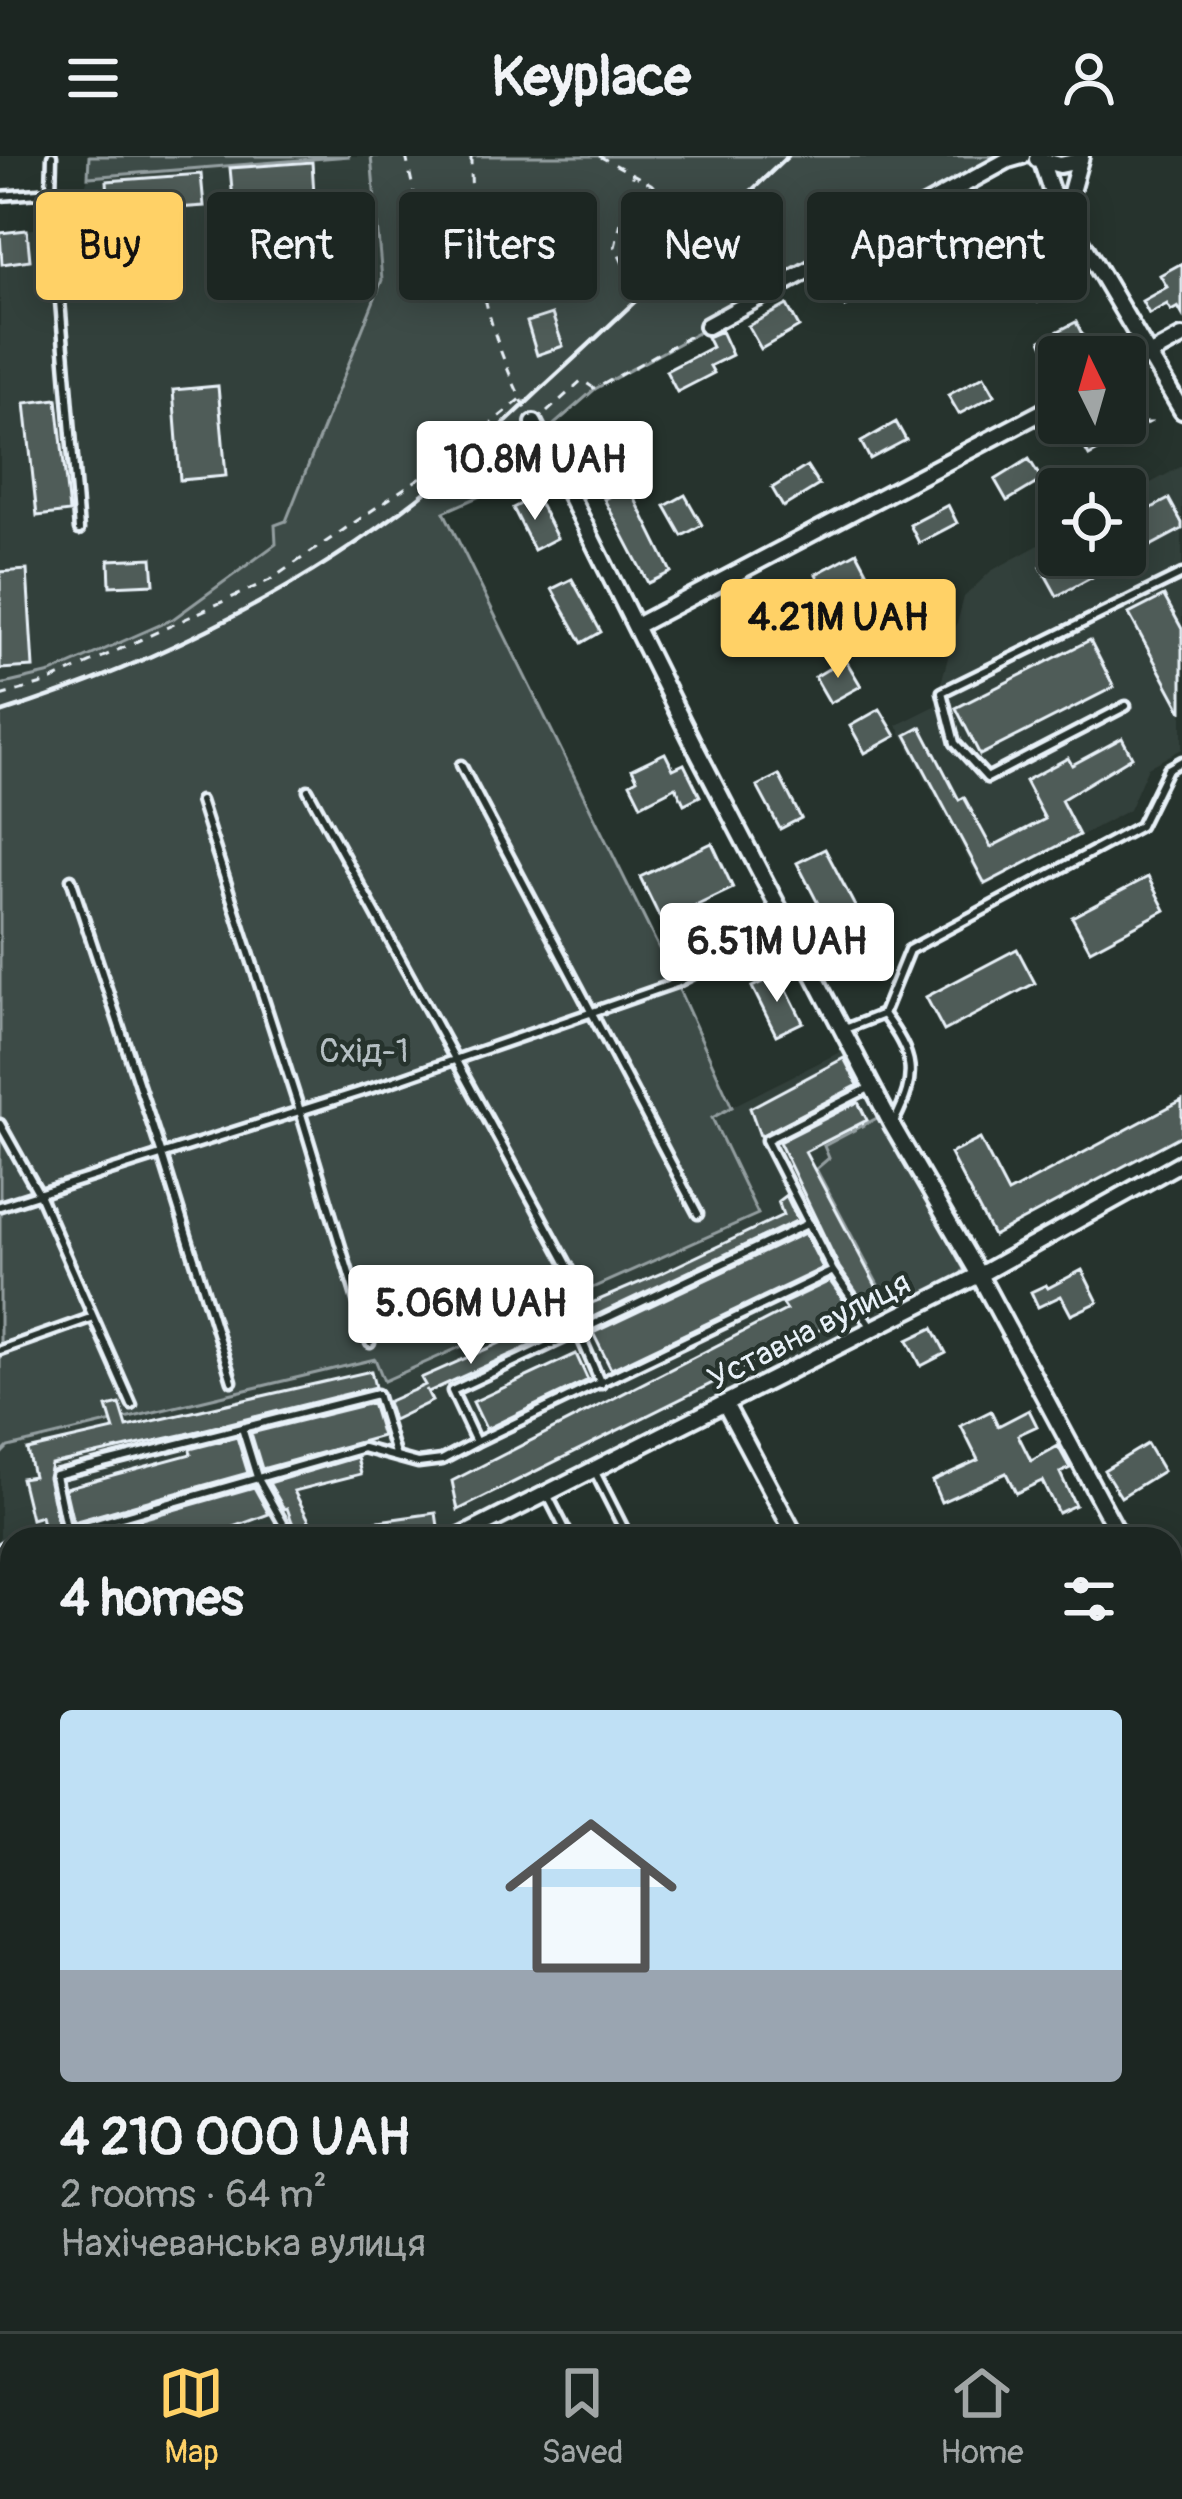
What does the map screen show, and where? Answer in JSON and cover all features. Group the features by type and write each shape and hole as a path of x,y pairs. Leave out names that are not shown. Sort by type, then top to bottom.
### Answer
{"street":[{"path":"707,326 1008,160 1023,156 1060,164 1080,158"},
{"path":"1071,192 1080,158"},
{"path":"1041,160 1052,192"},
{"path":"1087,248 1182,411"},
{"path":"1146,357 1182,337"},
{"path":"636,626 1038,414"},
{"path":"534,423 842,1030 1115,1527"},
{"name":"Уставна вулиця","path":"480,1527 979,1275 1182,1162"},
{"path":"725,1404 791,1527"}],"lane":[{"path":"51,192 52,156"},
{"path":"0,196 36,193"},
{"path":"60,300 79,530"},
{"path":"1126,706 987,778 955,743 943,692 1182,574"},
{"path":"842,1030 883,1014 909,950 1140,826 1168,769 1182,761"},
{"path":"461,765 698,1214"},
{"path":"308,790 573,1275"},
{"path":"200,801 370,1343"},
{"path":"71,880 232,1381"},
{"path":"0,1206 592,1013 676,983 788,925"},
{"path":"883,1014 901,1037 910,1062 910,1090 892,1125"},
{"path":"872,1087 766,1140 832,1271 873,1329"},
{"path":"0,1124 39,1194 132,1405"},
{"path":"476,1442 452,1391 809,1223"},
{"path":"84,1527 363,1448 418,1462 442,1460 832,1271"},
{"path":"0,1350 93,1317"},
{"path":"579,1333 601,1384"},
{"path":"66,1527 55,1475 377,1394 396,1457"},
{"path":"242,1428 257,1477 285,1527"},
{"path":"594,1470 623,1527"},
{"path":"547,1494 564,1527"}],"path":[{"path":"406,156 414,192"},
{"path":"471,156 471,192"},
{"path":"599,156 659,192"},
{"path":"628,192 632,176"},
{"path":"621,222 615,247 621,259"},
{"path":"485,300 509,376 534,423 582,380 595,389 707,326"},
{"path":"0,696 46,683 270,580 449,458 521,399"}],"shaded area":[{"path":"371,156 374,192 207,192 207,300 374,300 286,521 275,525 276,543 173,619 51,673 0,685 0,233 36,229 36,300 183,300 183,192 84,192 88,177"},
{"path":"375,201 382,280 375,298"},
{"path":"1182,466 1182,749 1148,767 1129,810 983,888 897,725 935,706 964,597 991,571 1038,545 1038,576 1146,576 1146,486"},
{"path":"844,1050 879,1117 825,1146 829,1158 817,1169 892,1311 461,1527 0,1527 0,1455 8,1447 376,1359 385,1381 757,1214 711,1117"}],"green space":[{"path":"89,156 350,156 88,177"},
{"name":"Схід-1","path":"371,156 1022,156 956,192 807,192 807,273 783,286 783,192 621,192 621,300 758,300 595,389 541,436 553,464 444,512 676,983 732,1107 712,1118 758,1214 384,1381 375,1359 8,1447 0,1455 0,685 51,673 173,619 276,544 275,525 286,521 382,280"},
{"path":"879,1117 964,1269 960,1276 892,1311 816,1169 829,1158 824,1146"}],"building":[{"path":"312,162 314,192 232,192 230,168"},
{"path":"201,174 204,206 183,208 183,192 108,192 107,181"},
{"path":"27,230 30,260 2,264 0,233"},
{"path":"1182,263 1182,314 1178,307 1171,311 1167,304 1149,314 1142,301 1167,287 1160,275"},
{"path":"787,305 799,327 761,349 748,326"},
{"path":"552,314 563,346 537,355 527,322"},
{"path":"1076,322 1083,336 1049,336"},
{"path":"721,331 732,355 710,366 714,373 677,392 666,371 712,347 707,337"},
{"path":"984,376 995,395 959,414 948,395"},
{"path":"218,386 226,476 180,480 173,390"},
{"path":"57,399 69,512 37,516 25,403"},
{"path":"896,422 906,440 870,459 861,442"},
{"path":"1082,444 1110,444 1089,456"},
{"path":"1029,459 1038,474 1038,482 1007,501 995,480"},
{"path":"807,466 819,485 783,507 772,488"},
{"path":"629,487 671,572 648,583 604,499"},
{"path":"685,495 702,525 682,536 665,506"},
{"path":"536,496 557,538 534,550 513,508"},
{"path":"1169,499 1182,529 1146,548 1146,511"},
{"path":"948,505 957,523 919,543 910,525"},
{"path":"857,552 868,573 827,595 816,574"},
{"path":"152,558 154,584 110,586 109,560"},
{"path":"27,570 33,667 0,669 0,572"},
{"path":"1046,576 1094,576 1057,596"},
{"path":"572,579 601,632 582,643 552,589"},
{"path":"1164,596 1182,629 1182,712 1129,614"},
{"path":"1090,640 1114,687 980,755 956,708"},
{"path":"845,659 861,686 830,703 815,677"},
{"path":"880,709 896,736 865,753 850,726"},
{"path":"921,727 959,800 964,797 991,847 1045,819 1025,781 1068,758 1072,765 1122,738 1132,757 1061,800 1079,835 985,884 906,735"},
{"path":"665,753 673,769 684,764 700,796 684,804 676,787 641,805 630,783 637,779 632,769"},
{"path":"779,775 801,818 780,829 757,786"},
{"path":"712,843 733,888 662,922 640,877"},
{"path":"825,849 884,962 856,977 797,863"},
{"path":"1148,877 1165,910 1090,950 1072,917"},
{"path":"1017,949 1035,983 944,1031 926,997"},
{"path":"779,974 803,1022 776,1035 752,987"},
{"path":"844,1058 858,1085 760,1136 750,1108"},
{"path":"1182,1100 1182,1135 993,1236 950,1154 980,1139 1008,1193"},
{"path":"858,1102 867,1120 805,1152 884,1301 868,1309 839,1267 779,1142"},
{"path":"786,1195 798,1220 586,1320 580,1308 783,1215 778,1201"},
{"path":"805,1233 823,1268 611,1369 593,1333"},
{"path":"1082,1270 1098,1302 1071,1315 1061,1296 1038,1307 1031,1292"},
{"path":"830,1281 853,1313 458,1510 452,1481 786,1310 782,1304"},
{"path":"559,1317 565,1330 426,1389 432,1401 393,1420 387,1402 425,1385 421,1378"},
{"path":"933,1328 946,1353 921,1366 908,1340"},
{"path":"576,1354 588,1380 486,1429 473,1402"},
{"path":"371,1371 375,1387 51,1464 48,1477 58,1525 44,1527 41,1516 31,1519 21,1478 33,1476 27,1450 114,1430 107,1407 120,1404 127,1427"},
{"path":"372,1403 382,1436 262,1469 251,1433"},
{"path":"1029,1410 1037,1426 1018,1435 1031,1461 1058,1446 1070,1468 1060,1473 1075,1505 1058,1513 1042,1481 1016,1493 1006,1473 941,1502 932,1481 978,1460 961,1426 991,1411 998,1426"},
{"path":"237,1437 248,1473 73,1522 65,1488"},
{"path":"1147,1444 1163,1471 1121,1497 1104,1470"},
{"path":"357,1457 361,1474 294,1491 312,1527 297,1527 269,1483"},
{"path":"254,1487 269,1514 234,1527 124,1524"},
{"path":"436,1513 438,1527 336,1527"}],"railway":[{"path":"0,713 178,644 346,550 484,443 788,156"}]}
